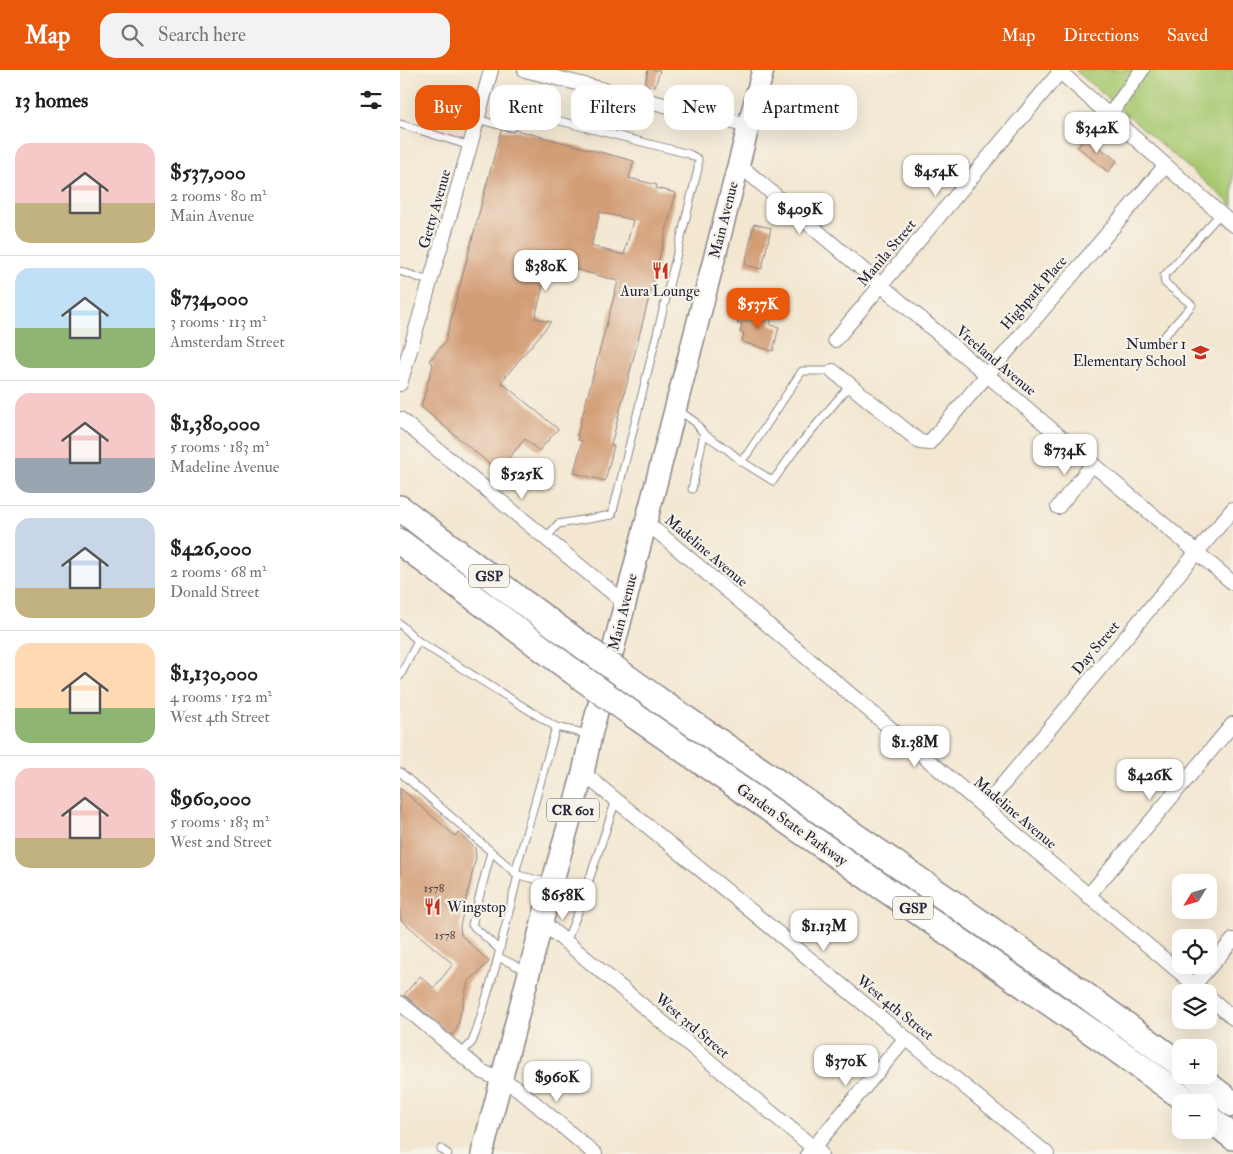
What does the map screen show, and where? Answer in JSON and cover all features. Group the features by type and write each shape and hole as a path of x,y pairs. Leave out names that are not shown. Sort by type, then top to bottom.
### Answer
{"highway":[{"name":"Garden State Parkway","path":"400,508 516,597 657,699 1066,982 1172,1059"},
{"name":"Garden State Parkway","path":"400,542 635,716 1100,1037 1178,1094"},
{"path":"1207,1084 1233,1104"},
{"path":"1217,1124 1233,1136"}],"main road":[{"name":"Main Avenue","path":"759,85 763,70"},
{"name":"Main Avenue","path":"482,1154 552,884 583,773 591,735 747,130"}],"street":[{"name":"Getty Avenue","path":"480,108 490,70"},
{"path":"526,70 744,125"},
{"path":"1110,116 1142,70"},
{"path":"1059,71 1233,225"},
{"name":"Manila Street","path":"835,340 1059,71"},
{"name":"Getty Avenue","path":"400,384 474,130"},
{"name":"Vreeland Avenue","path":"738,164 1233,583"},
{"name":"Highpark Place","path":"833,371 920,442 929,443 1166,165"},
{"path":"400,419 625,603"},
{"path":"1058,507 1093,464"},
{"name":"Day Street","path":"984,808 1233,510"},
{"name":"Madeline Avenue","path":"646,522 1193,984"},
{"path":"1088,896 1233,724"},
{"name":"West 4th Street","path":"583,773 1047,1154"},
{"name":"West 3rd Street","path":"542,922 814,1152"},
{"path":"1202,984 1233,940"},
{"path":"400,1003 482,1071 517,1088 595,1154"},
{"path":"1217,1004 1233,1018"},
{"path":"814,1152 906,1038"}],"lane":[{"path":"480,120 512,127 515,114 521,111 689,154 698,159 698,168 612,515 558,524 546,538"},
{"path":"400,124 470,146"},
{"path":"1161,340 1192,305 1166,283 1164,276 1220,214"},
{"path":"400,271 431,282"},
{"path":"741,461 748,454 802,371 833,371"},
{"path":"675,408 695,422 704,434 773,481 795,450 850,385"},
{"path":"692,489 704,434"},
{"path":"400,624 418,641 556,727 591,735"},
{"path":"400,676 418,641"},
{"path":"461,1054 472,1042 476,1032 499,953 516,874 556,727"},
{"path":"400,772 516,874 552,884"},
{"path":"566,942 580,907 616,800"},
{"path":"491,852 472,925 499,953 530,972"},
{"path":"441,1149 448,1154"}],"green space":[{"path":"1075,70 1233,70 1233,206"}],"building":[{"path":"648,70 660,70 655,87 654,85 645,84"},
{"path":"501,130 512,132 516,130 634,161 629,178 657,185 656,188 676,193 611,445 614,446 605,481 574,473 582,441 578,440 579,437 577,436 618,281 549,262 535,318 551,322 501,382 558,429 539,451 525,439 498,471 421,407 433,364 429,361 445,342","holes":["600,212 633,220 624,255 591,246"]},
{"path":"1086,136 1117,161 1108,172 1078,147"},
{"path":"754,224 771,228 762,269 745,265"},
{"path":"753,311 772,317 770,325 779,327 773,351 742,342 744,333 740,332 742,324 737,323 739,313 752,316"},
{"path":"400,788 455,836 459,833 475,848 476,857 460,926 461,935 489,962 468,982 457,1029 452,1035 404,995 420,976 434,988 453,964 400,919"}],"place":[{"name":"Aura Lounge","path":"660,270"},
{"name":"Number 1 Elementary School","path":"1200,353"},
{"name":"Wingstop","path":"433,907"}]}
